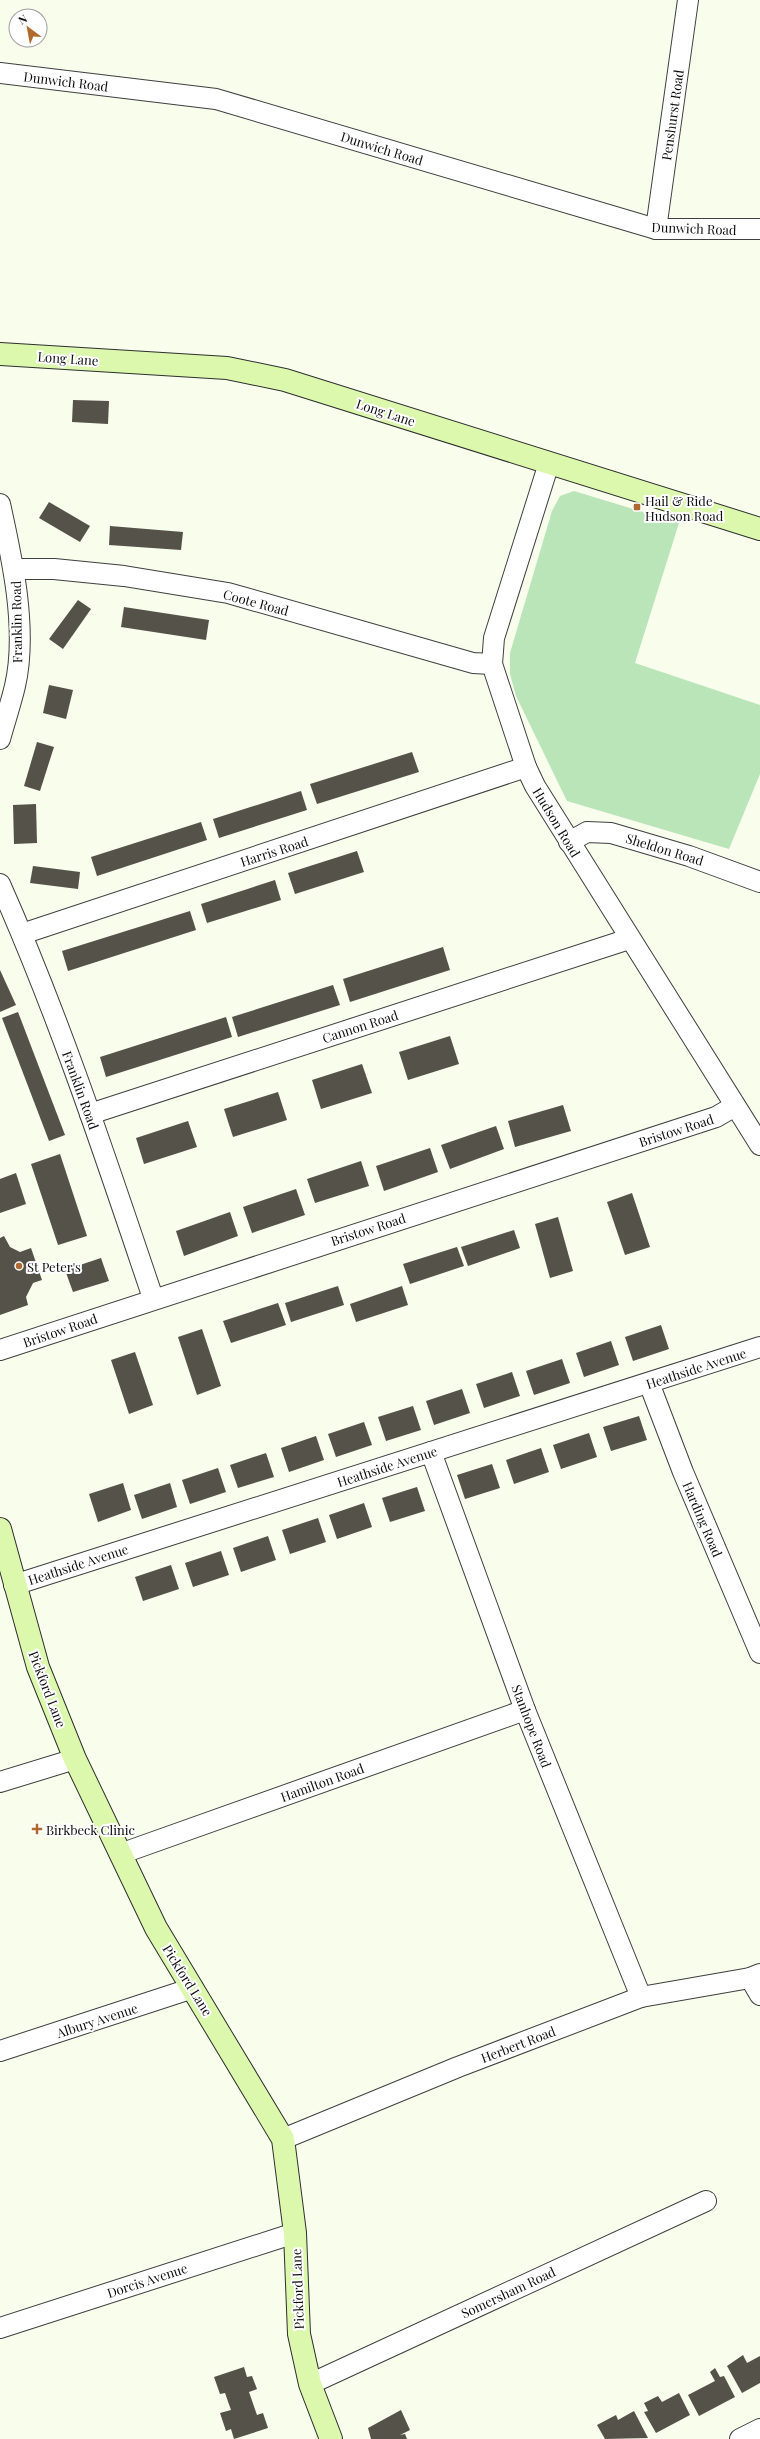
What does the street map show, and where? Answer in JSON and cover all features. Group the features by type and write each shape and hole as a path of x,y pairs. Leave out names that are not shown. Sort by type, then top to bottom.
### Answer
{"street":[{"name":"Penshurst Road","path":"656,229 688,0"},
{"name":"Dunwich Road","path":"0,73 216,99 656,229 760,229"},
{"name":"Long Lane","path":"0,354 227,368 285,380 760,530"},
{"name":"Hudson Road","path":"549,463 494,638 492,664 526,767 569,842 629,939 760,1145"},
{"name":"Franklin Road","path":"0,504 15,569 19,638 16,684 0,739"},
{"name":"Coote Road","path":"15,569 54,569 124,576 228,593 473,664 492,664"},
{"name":"Harris Road","path":"22,934 526,767"},
{"name":"Sheldon Road","path":"569,842 587,832 611,832 689,856 760,882"},
{"name":"Franklin Road","path":"0,884 22,934 90,1114 153,1298"},
{"name":"Cannon Road","path":"90,1114 629,939"},
{"name":"Bristow Road","path":"0,1350 153,1298 716,1117 734,1106"},
{"name":"Heathside Avenue","path":"14,1585 760,1347"},
{"name":"Harding Road","path":"649,1383 683,1472 760,1653"},
{"name":"Stanhope Road","path":"431,1452 524,1710 641,1997"},
{"name":"Pickford Lane","path":"0,1529 14,1585 38,1667 75,1759 156,1928 194,1988 283,2139 295,2233 299,2334 310,2384 331,2439"},
{"name":"Hamilton Road","path":"120,1854 524,1710"},
{"path":"0,1782 75,1759"},
{"path":"755,1976 760,1995"},
{"name":"Herbert Road","path":"283,2139 458,2067 641,1997 755,1976"},
{"name":"Albury Avenue","path":"0,2052 194,1988"},
{"name":"Somersham Road","path":"310,2384 706,2201"},
{"name":"Dorcis Avenue","path":"0,2328 295,2233"},
{"path":"740,2439 760,2429"}],"green space":[{"path":"574,491 679,523 635,663 760,705 760,774 729,849 567,801 516,696 510,674 510,653 552,511 560,496"}],"building":[{"path":"73,400 109,401 108,424 72,422"},
{"path":"49,502 90,526 80,542 39,518"},
{"path":"110,526 183,532 181,550 109,545"},
{"path":"78,600 91,609 63,649 49,639"},
{"path":"124,607 209,620 206,640 121,627"},
{"path":"49,685 73,690 66,719 43,713"},
{"path":"37,742 54,747 40,791 24,786"},
{"path":"412,752 419,772 317,804 310,784"},
{"path":"301,791 307,810 219,838 213,819"},
{"path":"36,804 37,843 14,844 13,805"},
{"path":"201,822 207,840 97,876 91,857"},
{"path":"357,851 364,872 295,894 288,873"},
{"path":"33,866 80,872 78,889 30,883"},
{"path":"275,880 281,900 207,923 201,904"},
{"path":"190,911 196,930 68,971 62,951"},
{"path":"443,947 450,970 350,1002 343,979"},
{"path":"0,970 16,1005 0,1012"},
{"path":"333,985 340,1005 238,1037 232,1017"},
{"path":"18,1012 65,1135 49,1141 2,1018"},
{"path":"226,1017 232,1037 106,1077 100,1057"},
{"path":"450,1036 459,1064 408,1080 399,1052"},
{"path":"362,1064 372,1093 321,1109 312,1080"},
{"path":"278,1092 287,1120 233,1137 224,1109"},
{"path":"563,1105 571,1131 515,1147 508,1121"},
{"path":"188,1121 197,1147 144,1164 136,1138"},
{"path":"496,1126 504,1149 450,1169 441,1145"},
{"path":"430,1148 438,1172 384,1191 376,1166"},
{"path":"60,1154 87,1236 58,1245 31,1164"},
{"path":"361,1161 369,1186 315,1203 307,1179"},
{"path":"16,1173 26,1204 0,1213 0,1179"},
{"path":"296,1189 305,1215 252,1233 243,1207"},
{"path":"632,1193 650,1247 625,1255 607,1202"},
{"path":"230,1212 238,1236 184,1256 176,1231"},
{"path":"558,1217 573,1271 550,1278 535,1224"},
{"path":"514,1230 520,1248 468,1266 461,1247"},
{"name":"St Peter's","path":"4,1236 10,1247 20,1252 31,1248 42,1280 33,1283 26,1297 28,1305 0,1315 0,1238"},
{"path":"457,1247 464,1266 410,1284 403,1264"},
{"path":"101,1258 109,1281 73,1292 65,1270"},
{"path":"338,1286 344,1305 291,1322 285,1303"},
{"path":"402,1286 408,1305 356,1322 350,1304"},
{"path":"278,1303 286,1325 231,1343 223,1321"},
{"path":"661,1325 669,1349 633,1361 625,1337"},
{"path":"202,1329 221,1386 197,1395 178,1337"},
{"path":"611,1341 619,1365 584,1377 576,1353"},
{"path":"135,1352 153,1405 129,1414 111,1360"},
{"path":"562,1359 570,1383 534,1395 526,1371"},
{"path":"512,1372 520,1396 484,1408 476,1384"},
{"path":"462,1389 470,1413 434,1425 426,1401"},
{"path":"413,1406 421,1430 386,1441 378,1417"},
{"path":"639,1416 647,1440 611,1451 603,1427"},
{"path":"364,1422 372,1445 336,1457 328,1434"},
{"path":"589,1433 597,1457 561,1469 553,1445"},
{"path":"316,1436 324,1460 289,1472 281,1448"},
{"path":"541,1448 549,1472 514,1484 506,1460"},
{"path":"266,1453 274,1477 238,1488 230,1465"},
{"path":"492,1464 500,1488 465,1499 457,1475"},
{"path":"218,1468 226,1492 190,1504 182,1480"},
{"path":"123,1483 131,1510 98,1522 89,1494"},
{"path":"170,1483 177,1507 142,1519 134,1495"},
{"path":"417,1487 425,1511 390,1522 382,1498"},
{"path":"364,1503 372,1527 337,1539 329,1515"},
{"path":"318,1518 326,1542 290,1554 282,1530"},
{"path":"268,1536 276,1560 241,1572 233,1548"},
{"path":"221,1551 229,1575 193,1587 185,1563"},
{"path":"171,1565 179,1589 143,1601 135,1577"},
{"path":"743,2355 747,2363 760,2356 760,2383 742,2393 727,2366"},
{"path":"244,2367 247,2377 252,2376 257,2389 249,2392 257,2415 263,2413 268,2428 234,2439 231,2429 226,2431 220,2413 231,2410 225,2393 220,2394 214,2377"},
{"path":"715,2368 720,2377 724,2376 735,2397 699,2416 688,2395 715,2381 710,2372"},
{"path":"679,2393 690,2415 656,2433 644,2412 648,2411 644,2403 658,2396 662,2402"},
{"path":"401,2410 410,2430 400,2435 405,2434 407,2439 371,2439 368,2428"},
{"path":"634,2411 648,2438 605,2439 597,2425 616,2415 618,2420"}],"place":[{"name":"Hail & Ride Hudson Road","path":"637,507"},
{"name":"St Peter's","path":"19,1266"},
{"name":"Birkbeck Clinic","path":"37,1829"}]}
